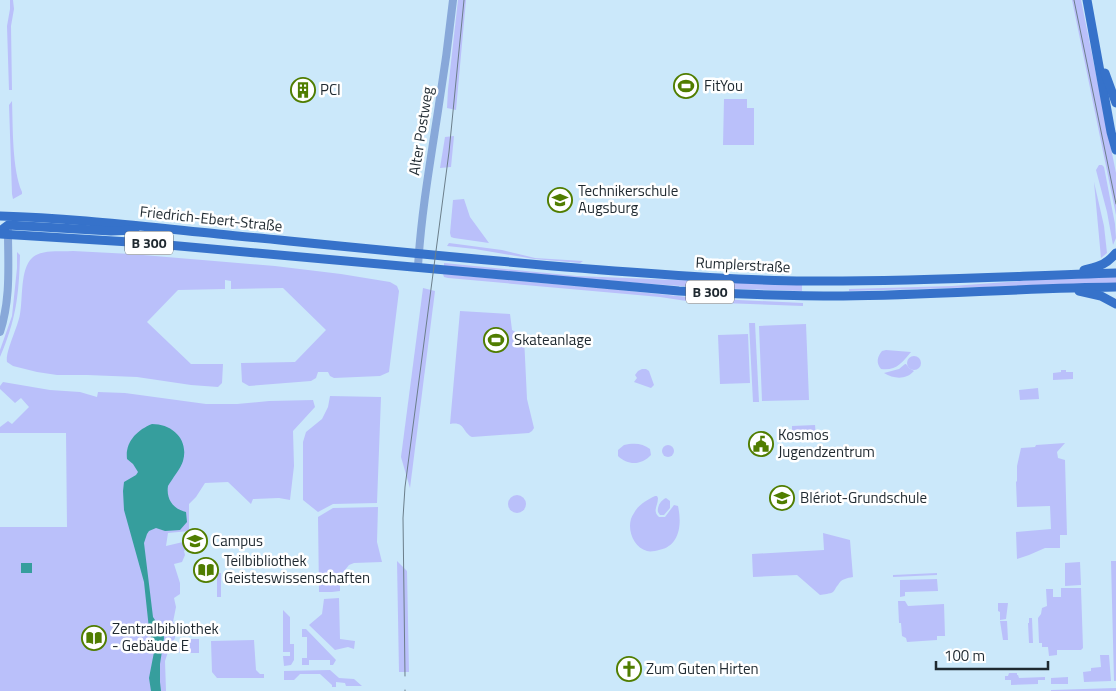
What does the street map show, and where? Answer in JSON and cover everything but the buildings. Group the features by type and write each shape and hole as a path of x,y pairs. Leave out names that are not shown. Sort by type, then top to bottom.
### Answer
{"main road":[{"path":"1087,0 1116,150"},
{"path":"1096,47 1116,103"},
{"name":"Friedrich-Ebert-Straße","path":"4,226 111,231 165,229 419,253"},
{"name":"Friedrich-Ebert-Straße","path":"4,226 146,243 418,267"},
{"name":"Rumplerstraße","path":"419,253 641,273 744,279 854,281 1116,273"},
{"name":"Rumplerstraße","path":"1067,274 1100,266 1109,261 1116,253"},
{"name":"Rumplerstraße","path":"418,267 670,290 744,294 845,296 1116,287"},
{"name":"Rumplerstraße","path":"1059,288 1101,296 1116,304"}],"street":[{"name":"Alter Postweg","path":"418,267 428,170 453,0"},
{"path":"0,332 9,281 4,226"}],"shaded area":[{"path":"10,0 13,0 14,9 11,26 12,90 9,90 7,26"},
{"path":"458,0 466,0 456,110 447,108"},
{"path":"1072,0 1081,0 1116,173 1116,215"},
{"path":"724,99 747,99 747,108 754,108 754,145 723,145"},
{"path":"12,101 16,172 22,192 22,194 13,199 9,105"},
{"path":"454,136 451,167 440,168 445,137"},
{"path":"1099,165 1104,167 1115,224 1116,238 1113,245 1096,170"},
{"path":"1094,182 1104,226 1107,253 1101,258"},
{"path":"464,199 470,217 489,243 451,237 453,200"},
{"path":"449,243 502,250 535,258 583,261 580,263 534,259 447,246"},
{"path":"73,251 275,266 390,282 397,286 399,291 389,372 380,376 334,378 328,372 318,372 316,378 311,381 249,386 242,382 241,363 295,362 326,330 283,288 231,289 231,281 225,280 225,289 178,290 147,322 191,364 223,364 222,383 218,387 137,377 57,375 13,366 7,362 7,358 20,314 25,269 28,263 40,253"},
{"path":"17,252 20,255 16,307 10,331 0,357 0,350 12,316"},
{"path":"444,263 577,276 802,285 802,291 637,283 444,266"},
{"path":"443,274 697,298 803,303 803,306 693,302 660,297 448,278 444,277"},
{"path":"1116,277 1116,283 849,291 849,289 952,286 1047,279"},
{"path":"423,288 435,291 410,488 401,457"},
{"path":"460,311 510,314 512,330 524,337 527,399 534,428 529,433 472,437 461,425 450,424"},
{"path":"749,323 755,323 759,402 753,402"},
{"path":"806,324 809,400 762,401 759,326"},
{"path":"748,334 750,383 720,384 718,335"},
{"path":"882,351 911,352 902,363 895,367 881,369 878,364 878,358"},
{"path":"914,356 919,358 921,363 919,368 914,370 909,368 907,363 909,358"},
{"path":"905,364 914,371 907,376 896,377 884,373 899,369"},
{"path":"642,369 649,371 654,385 651,388 634,382 637,378 635,375"},
{"path":"1061,370 1073,372 1073,379 1053,380 1053,373 1061,372"},
{"path":"3,382 50,390 80,392 97,397 98,392 125,393 206,404 313,400 315,407 293,431 294,466 290,500 279,498 253,499 251,504 228,482 205,483 189,504 189,531 168,533 166,546 183,542 190,543 190,545 184,551 185,555 182,562 174,564 180,583 180,594 174,598 176,607 173,622 175,623 175,638 165,661 166,691 0,691 0,527 67,527 66,433 0,433 0,427 8,421 12,424 29,407 21,398 15,403 0,389"},
{"path":"1038,388 1039,399 1020,400 1019,390"},
{"path":"330,396 381,397 377,503 333,504 318,512 303,500 303,442 306,432 322,419 328,407"},
{"path":"152,424 173,430 184,446 183,461 168,486 168,495 174,506 186,512 187,522 180,530 165,531 156,528 149,531 144,543 153,617 163,632 164,638 160,664 161,691 151,691 149,678 154,652 149,629 144,582 124,510 123,491 124,482 138,472 127,459 130,442 137,433"},
{"path":"815,425 816,437 792,438 792,426"},
{"path":"1065,443 1057,452 1058,458 1065,460 1067,535 1060,535 1060,548 1045,548 1017,559 1016,532 1051,529 1050,506 1017,507 1017,466 1021,448"},
{"path":"624,445 645,446 650,449 651,455 643,461 635,463 622,459 618,456 618,450"},
{"path":"670,445 673,446 673,456 666,457 663,456 662,449 663,446"},
{"path":"517,495 523,498 526,504 523,510 517,513 511,510 508,504 511,498"},
{"path":"655,496 658,498 656,510 659,517 665,517 674,505 678,506 680,520 678,533 671,544 666,548 648,551 637,545 630,529 630,523 638,507"},
{"path":"666,498 670,501 670,508 664,515 660,515 658,512 659,505"},
{"path":"378,507 377,542 382,562 354,563 349,565 340,576 340,591 319,592 318,517 333,508"},
{"path":"823,533 850,540 853,577 841,581 833,592 820,595 797,575 753,577 752,554 824,550"},
{"path":"397,561 407,571 409,672 399,672"},
{"path":"1111,561 1116,561 1116,681 1114,681"},
{"path":"1080,562 1081,585 1065,586 1065,563"},
{"path":"21,563 32,563 32,573 21,573"},
{"path":"217,573 221,573 221,597 217,597"},
{"path":"937,573 937,575 893,577 893,575"},
{"path":"937,579 938,591 905,592 905,596 900,597 900,580"},
{"path":"1061,588 1081,588 1083,648 1081,650 1057,650 1057,655 1049,656 1048,647 1042,647 1042,643 1039,643 1038,618 1042,608 1047,606 1046,589 1053,589 1053,597 1061,597"},
{"path":"339,598 340,639 355,641 354,649 348,647 335,650 309,625 322,614 324,599"},
{"path":"898,601 905,601 908,606 944,604 945,636 937,636 937,640 907,642 906,638 902,636 901,623 899,623"},
{"path":"998,603 1008,603 1006,619 1000,620"},
{"path":"283,610 290,617 290,644 294,644 294,660 291,665 284,666 283,656 290,656 290,652 283,652"},
{"path":"1029,618 1032,618 1033,643 1029,643"},
{"path":"1000,621 1007,621 1008,640 1003,640"},
{"path":"302,629 306,629 336,660 333,665 330,665 330,660 309,660 309,665 302,665 302,658 307,658 307,637 302,637"},
{"path":"186,639 199,639 199,653 180,653 177,650"},
{"path":"254,640 256,670 260,674 264,674 264,678 217,678 212,672 211,641"},
{"path":"1100,655 1109,655 1111,681 1084,682 1083,672 1091,671 1091,668 1101,667"},
{"path":"330,670 339,678 354,679 362,686 346,686 345,683 336,682 336,687 332,687 320,674 300,674 294,680 284,680 284,671"},
{"path":"1009,673 1017,673 1019,678 1045,677 1045,680 1038,680 1038,684 1011,685 1011,680 1005,680 1005,676 1008,676"},
{"path":"1068,677 1068,684 1051,684 1051,678"},
{"path":"1116,688 1116,691 1051,691 1051,690"}],"tram line":[{"path":"405,676 403,518 405,487 449,152 464,0"},
{"path":"1074,0 1116,204"}],"place":[{"name":"FitYou","path":"686,86"},
{"name":"PCI","path":"303,90"},
{"name":"Technikerschule Augsburg","path":"560,200"},
{"name":"Skateanlage","path":"496,340"},
{"name":"Kosmos Jugendzentrum","path":"761,444"},
{"name":"Blériot-Grundschule","path":"782,498"},
{"name":"Campus","path":"195,541"},
{"name":"Teilbibliothek Geisteswissenschaften","path":"206,570"},
{"name":"Zentralbibliothek - Gebäude E","path":"94,638"},
{"name":"Zum Guten Hirten","path":"629,669"}]}
